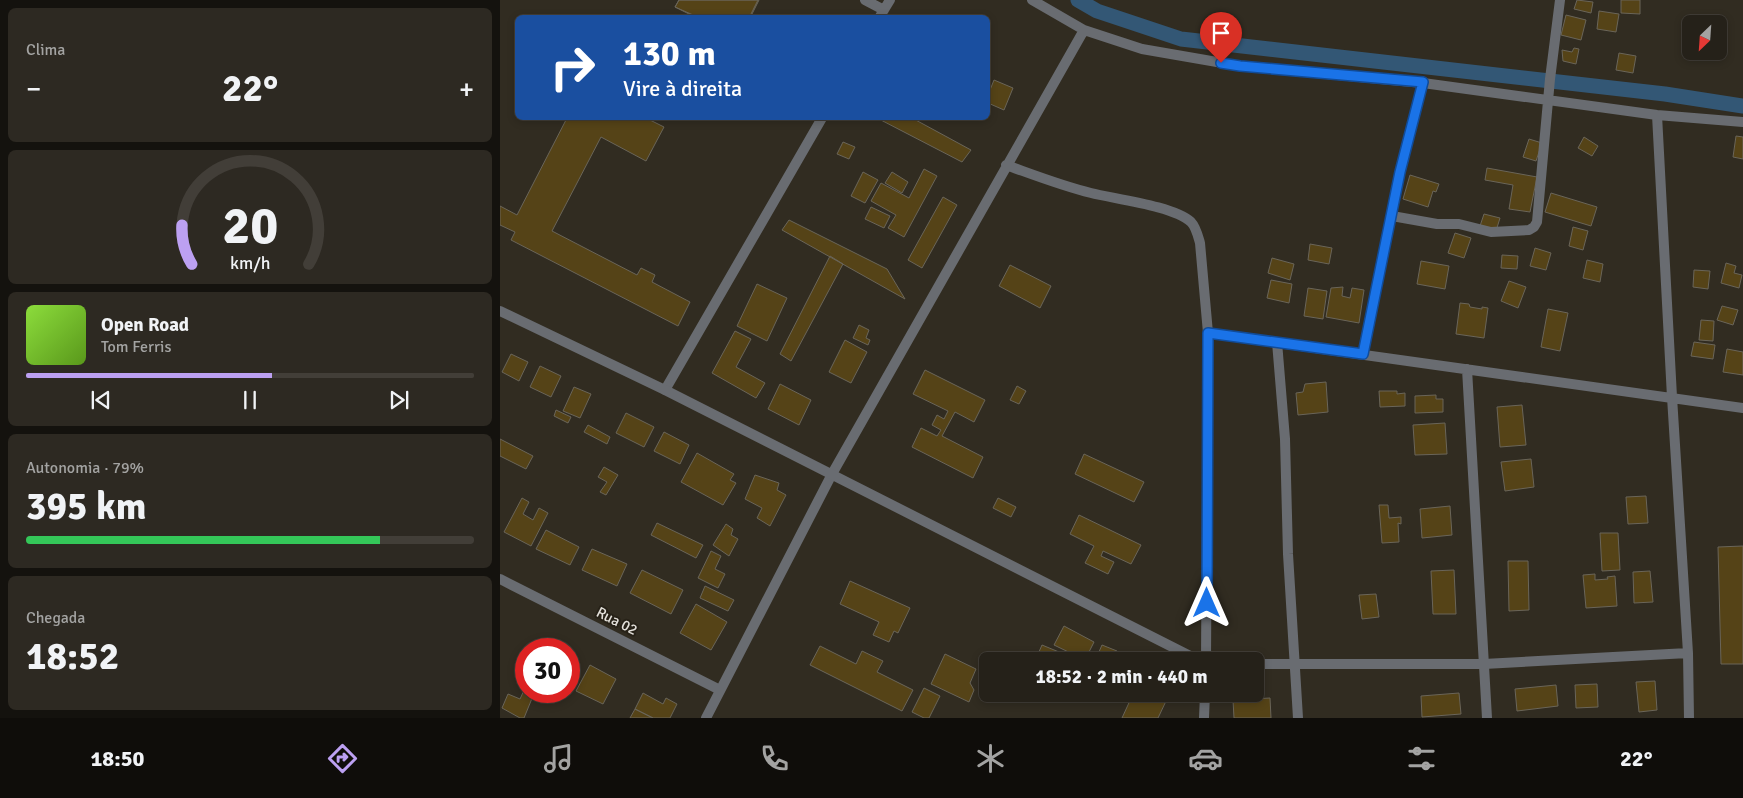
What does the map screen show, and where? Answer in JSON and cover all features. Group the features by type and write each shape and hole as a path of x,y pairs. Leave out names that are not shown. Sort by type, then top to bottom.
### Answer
{"street":[{"path":"865,0 882,14 890,0"},
{"path":"1032,0 1084,30 1142,49 1240,66 1423,82 1657,115 1743,122"},
{"path":"1392,216 1437,224 1459,224 1491,232 1529,230 1538,222 1550,100 1550,79 1560,0"},
{"path":"706,718 832,474 1084,30"},
{"path":"1363,354 1400,172 1423,82"},
{"path":"1657,115 1688,653 1689,718"},
{"path":"665,390 821,120"},
{"path":"1006,165 1073,188 1165,209 1191,222 1196,230 1200,243 1208,333 1206,652"},
{"path":"500,311 665,390 1182,652"},
{"path":"1208,333 1743,408"},
{"path":"1277,342 1285,439 1288,554 1298,718"},
{"path":"1467,369 1486,718"},
{"name":"Rua 02","path":"500,579 720,690"},
{"path":"1264,664 1484,664 1688,653"},
{"path":"1204,718 1205,702"}],"building":[{"path":"679,0 758,0 750,15 691,15 675,7"},
{"path":"679,0 759,0 752,15 693,15 675,7"},
{"path":"1577,0 1593,2 1591,13 1574,9"},
{"path":"1621,0 1640,0 1640,14 1621,13"},
{"path":"1599,11 1619,14 1616,32 1597,29"},
{"path":"1566,15 1586,20 1581,40 1561,35"},
{"path":"1574,48 1579,49 1576,64 1563,61 1562,50 1572,52"},
{"path":"1619,53 1636,56 1633,73 1616,70"},
{"path":"994,80 1013,88 1004,110 990,104 990,90"},
{"path":"566,120 650,120 664,127 646,161 601,137 552,231 637,275 641,268 655,275 652,282 690,302 678,326 511,240 515,232 500,225 500,206 517,215"},
{"path":"881,120 916,120 971,150 962,162"},
{"path":"1736,136 1743,137 1743,159 1733,157"},
{"path":"1584,137 1598,146 1592,156 1578,148"},
{"path":"1529,139 1542,143 1536,161 1523,157"},
{"path":"843,142 855,147 849,159 837,154"},
{"path":"1487,168 1537,177 1530,212 1509,209 1513,185 1485,180"},
{"path":"924,169 937,176 904,237 888,228 896,215 871,201 881,183 909,198"},
{"path":"863,172 878,180 865,203 851,196"},
{"path":"892,172 908,182 902,193 885,183"},
{"path":"1410,175 1439,184 1436,192 1433,191 1428,207 1403,199"},
{"path":"1551,193 1597,207 1591,226 1545,212"},
{"path":"943,197 957,205 922,268 908,260"},
{"path":"871,207 890,216 884,228 865,219"},
{"path":"1484,214 1500,218 1496,231 1480,226"},
{"path":"789,220 887,269 905,299 782,230"},
{"path":"1573,227 1588,231 1583,250 1569,246"},
{"path":"1455,233 1471,238 1464,258 1448,253"},
{"path":"1310,244 1332,248 1329,264 1308,260"},
{"path":"1535,248 1551,253 1546,270 1530,266"},
{"path":"1502,255 1518,256 1517,269 1501,268"},
{"path":"830,256 843,264 791,361 780,354"},
{"path":"1272,258 1294,264 1290,280 1268,273"},
{"path":"1587,260 1603,264 1600,282 1583,278"},
{"path":"1421,261 1449,266 1445,289 1417,284"},
{"path":"1726,263 1736,266 1734,273 1742,275 1739,288 1721,283"},
{"path":"1010,265 1051,286 1040,308 999,286"},
{"path":"1694,270 1710,271 1708,289 1693,287"},
{"path":"1271,280 1292,284 1289,303 1267,298"},
{"path":"1509,281 1526,287 1518,308 1501,301"},
{"path":"757,284 787,298 767,341 737,326"},
{"path":"1343,287 1342,296 1350,298 1352,288 1364,290 1359,323 1326,317 1331,288"},
{"path":"1308,288 1327,291 1323,319 1304,316"},
{"path":"1460,303 1469,304 1470,307 1488,308 1484,338 1456,334"},
{"path":"1722,306 1738,310 1733,325 1717,320"},
{"path":"1548,309 1568,313 1560,351 1541,347"},
{"path":"1701,320 1714,321 1713,341 1699,340"},
{"path":"859,325 869,330 866,338 870,340 868,345 853,338"},
{"path":"735,331 751,339 736,367 765,383 756,398 712,373"},
{"path":"845,340 867,352 851,383 829,372"},
{"path":"1694,342 1715,345 1713,359 1691,356"},
{"path":"1727,349 1743,352 1743,375 1723,372"},
{"path":"511,354 528,362 519,381 502,372"},
{"path":"540,366 561,376 551,397 530,387"},
{"path":"925,370 985,400 974,422 955,412 942,436 983,457 973,478 912,447 921,428 937,436 941,430 932,425 937,415 944,419 948,411 913,394"},
{"path":"1326,382 1328,412 1298,415 1296,393 1303,392 1305,384"},
{"path":"780,384 811,400 799,425 768,409"},
{"path":"1017,386 1026,391 1019,404 1010,400"},
{"path":"574,387 591,394 580,418 563,411"},
{"path":"1379,391 1397,391 1397,394 1405,393 1405,406 1380,407"},
{"path":"1436,395 1436,399 1443,399 1443,412 1415,413 1415,396"},
{"path":"1522,405 1526,445 1500,447 1497,407"},
{"path":"556,410 571,417 568,423 554,416"},
{"path":"626,413 654,427 644,447 616,433"},
{"path":"1445,423 1447,454 1415,455 1413,425"},
{"path":"588,425 610,437 607,444 584,432"},
{"path":"664,432 689,445 680,464 654,451"},
{"path":"500,439 533,456 526,469 500,456"},
{"path":"697,453 734,474 730,480 736,483 723,505 681,482"},
{"path":"1084,454 1144,482 1134,502 1075,474"},
{"path":"1531,459 1534,487 1505,491 1501,462"},
{"path":"604,467 618,475 606,495 600,492 607,482 598,477"},
{"path":"755,475 779,483 777,490 786,495 770,526 757,518 762,508 745,499"},
{"path":"1646,496 1648,523 1628,524 1626,497"},
{"path":"522,498 529,502 523,514 533,520 539,508 548,513 531,546 504,532"},
{"path":"998,498 1016,507 1011,517 993,508"},
{"path":"1379,505 1388,505 1389,518 1401,517 1401,524 1398,523 1399,542 1382,543"},
{"path":"1450,506 1452,535 1422,538 1420,509"},
{"path":"1079,515 1141,545 1131,564 1103,551 1101,556 1114,562 1108,574 1085,563 1094,546 1070,534"},
{"path":"657,523 703,545 696,558 651,535"},
{"path":"726,524 733,529 731,535 738,539 729,556 713,545"},
{"path":"546,530 579,547 570,565 536,549"},
{"path":"1600,533 1618,533 1620,570 1602,571"},
{"path":"1743,546 1743,664 1721,664 1718,547"},
{"path":"592,549 627,564 617,586 582,570"},
{"path":"711,551 721,556 715,569 725,574 718,588 698,578"},
{"path":"1508,561 1528,561 1529,610 1509,611"},
{"path":"642,570 683,590 671,614 630,593"},
{"path":"1454,570 1456,614 1433,614 1431,571"},
{"path":"1650,571 1653,602 1634,603 1633,572"},
{"path":"1595,574 1595,580 1608,579 1607,577 1615,576 1617,606 1586,608 1583,575"},
{"path":"850,581 910,608 898,633 894,631 889,642 873,635 879,622 840,604"},
{"path":"705,586 734,600 728,611 700,598"},
{"path":"1376,594 1379,617 1362,619 1359,595"},
{"path":"696,604 727,622 711,650 680,633"},
{"path":"1064,626 1094,642 1089,652 1068,652 1054,645"},
{"path":"1042,645 1059,652 1039,652"},
{"path":"1102,645 1117,651 1117,652 1099,652"},
{"path":"820,646 856,664 862,651 883,661 877,672 913,690 902,711 810,665"},
{"path":"945,654 976,669 970,683 974,690 969,702 931,684"},
{"path":"590,665 616,679 603,704 580,693 580,684"},
{"path":"1655,681 1657,710 1639,712 1636,682"},
{"path":"1597,684 1598,707 1576,708 1575,685"},
{"path":"1556,685 1558,706 1517,711 1515,689"},
{"path":"924,688 940,696 929,718 924,718 912,712"},
{"path":"643,693 663,704 666,698 677,704 670,718 653,718 635,709"},
{"path":"1459,693 1461,714 1422,717 1421,696"},
{"path":"508,694 515,697 515,703 530,703 524,718 520,718 502,708"},
{"path":"1264,698 1270,698 1271,718 1234,718 1233,702 1264,702"},
{"path":"1129,702 1166,702 1158,718 1122,718"},
{"path":"635,709 653,718 630,718"}],"waterway":[{"path":"1078,0 1097,11 1181,39 1665,94 1743,106"}],"route":[{"path":"1207,603 1208,333 1363,354 1378,276 1393,215 1400,172 1423,82 1221,63"}]}
